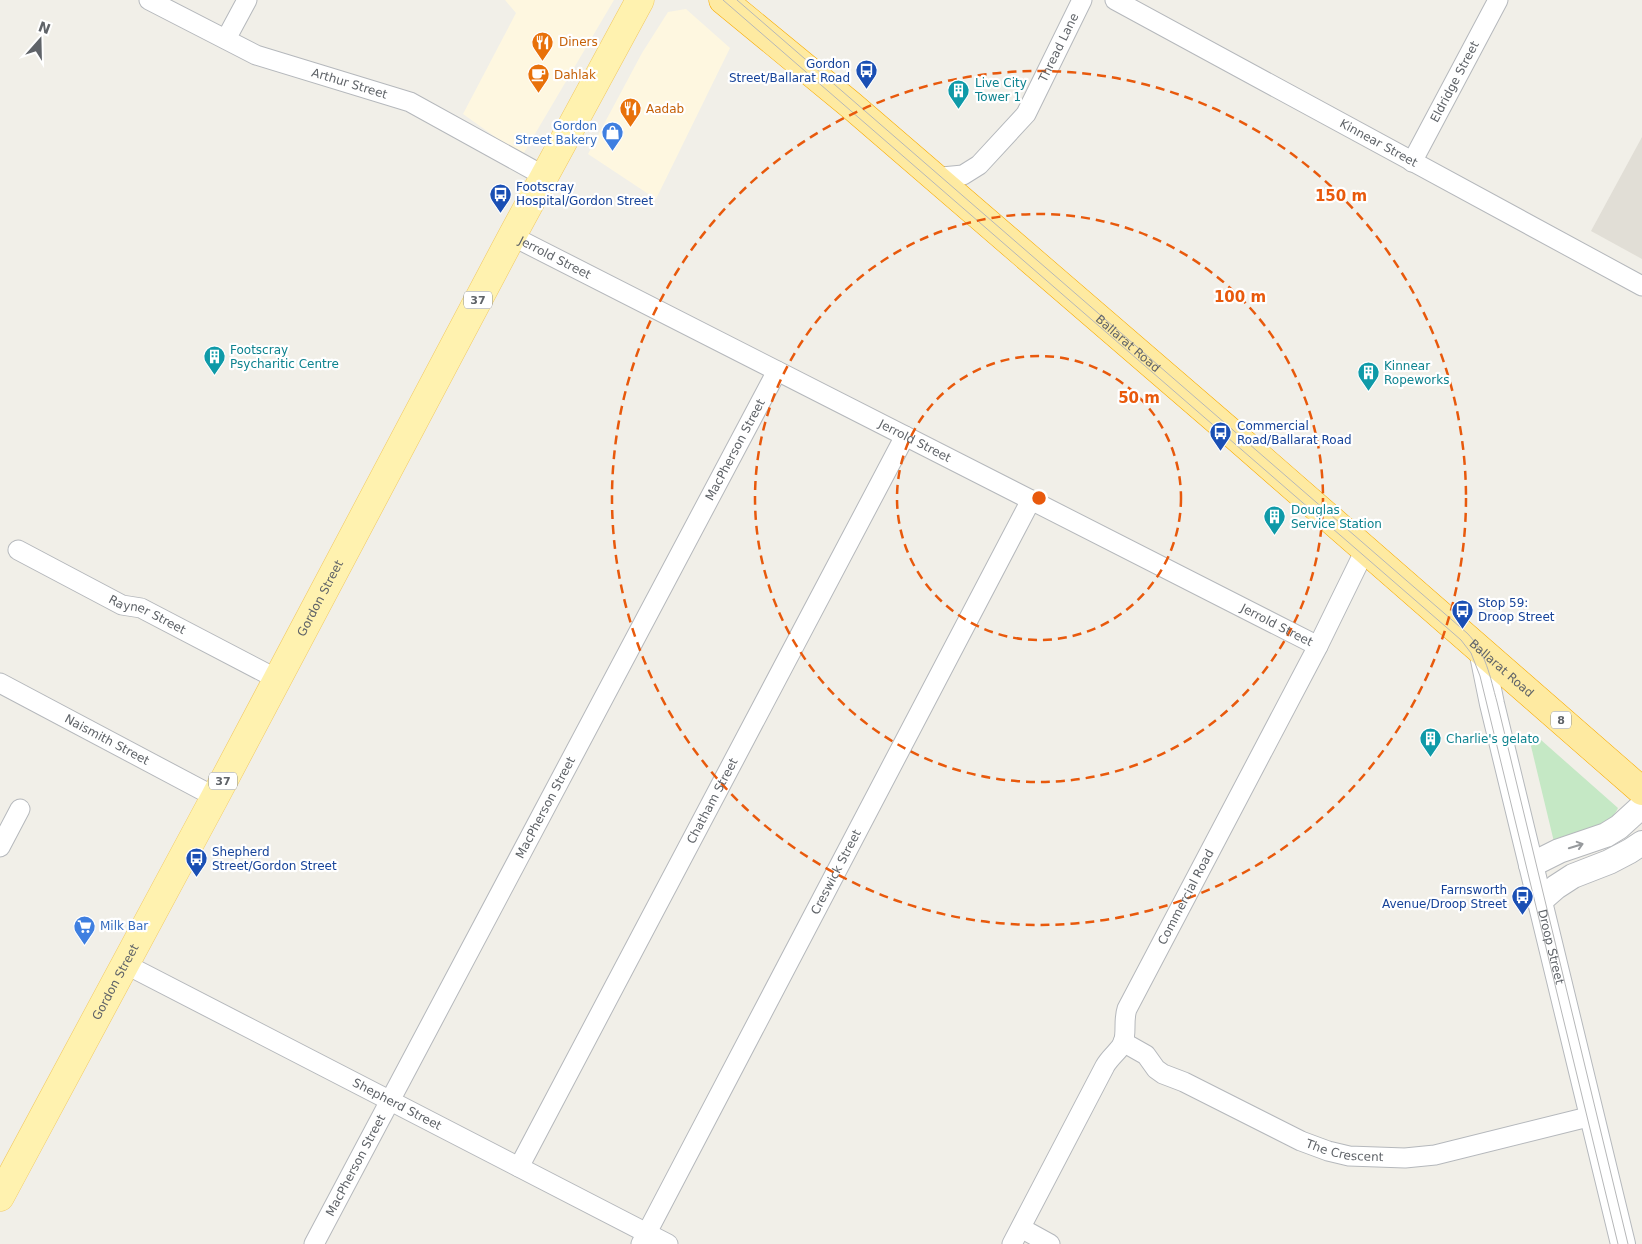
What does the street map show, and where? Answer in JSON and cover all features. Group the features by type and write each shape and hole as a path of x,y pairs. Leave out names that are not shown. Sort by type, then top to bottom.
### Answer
{"highway":[{"name":"Ballarat Road","path":"732,5 1234,435 1642,791"}],"main road":[{"name":"Gordon Street","path":"0,1197 215,797 544,176 640,0"}],"street":[{"name":"Arthur Street","path":"149,0 256,54 410,102 544,176"},
{"path":"226,40 247,0"},
{"name":"Thread Lane","path":"929,173 942,177 963,175 979,165 1026,114 1082,0"},
{"name":"Kinnear Street","path":"1115,0 1642,286"},
{"name":"Eldridge Street","path":"1412,162 1498,0"},
{"name":"Thread Lane","path":"973,211 969,201 979,165"},
{"name":"Jerrold Street","path":"512,236 1318,646"},
{"name":"MacPherson Street","path":"314,1244 777,371"},
{"name":"Chatham Street","path":"519,1167 905,436"},
{"name":"Creswick Street","path":"644,1238 1031,500"},
{"name":"Rayner Street","path":"18,550 122,605 141,608 277,678"},
{"name":"Commercial Road","path":"1123,1042 1127,1009 1318,646 1365,550"},
{"name":"Droop Street","path":"1481,650 1623,1244"},
{"name":"Naismith Street","path":"0,683 215,797"},
{"path":"1531,865 1560,851 1606,835 1619,827 1642,806"},
{"path":"0,847 20,809"},
{"path":"1540,901 1573,876 1609,862 1642,843"},
{"name":"Shepherd Street","path":"126,964 519,1167 644,1238 668,1244"},
{"path":"1050,1244 1016,1236 1108,1060 1123,1042"},
{"name":"The Crescent","path":"1123,1042 1146,1055 1156,1069 1163,1074 1184,1082 1301,1141 1349,1156 1405,1158 1435,1155 1592,1116"}],"shaded area":[{"path":"505,0 614,0 522,156 463,114 516,13"},
{"path":"686,9 730,48 656,199 588,154 642,53 668,12"},
{"path":"1642,137 1642,259 1591,231"}],"green space":[{"path":"1541,740 1618,808 1614,815 1599,826 1554,842 1530,742"}],"tram line":[{"path":"723,0 1453,633 1471,653 1480,676 1618,1244"},
{"path":"737,0 1467,633 1479,648 1497,702 1628,1244"}],"place":[{"name":"Diners","path":"543,61"},
{"name":"Gordon Street/Ballarat Road","path":"866,90"},
{"name":"Dahlak","path":"538,94"},
{"name":"Live City Tower 1","path":"959,109"},
{"name":"Aadab","path":"630,128"},
{"name":"Gordon Street Bakery","path":"613,152"},
{"name":"Footscray Hospital/Gordon Street","path":"500,213"},
{"name":"Footscray Psycharitic Centre","path":"214,376"},
{"name":"Kinnear Ropeworks","path":"1368,392"},
{"name":"Commercial Road/Ballarat Road","path":"1221,452"},
{"name":"Douglas Service Station","path":"1275,536"},
{"name":"Stop 59: Droop Street","path":"1462,629"},
{"name":"Charlie's gelato","path":"1430,758"},
{"name":"Shepherd Street/Gordon Street","path":"196,878"},
{"name":"Farnsworth Avenue/Droop Street","path":"1523,916"},
{"name":"Milk Bar","path":"84,945"}]}
